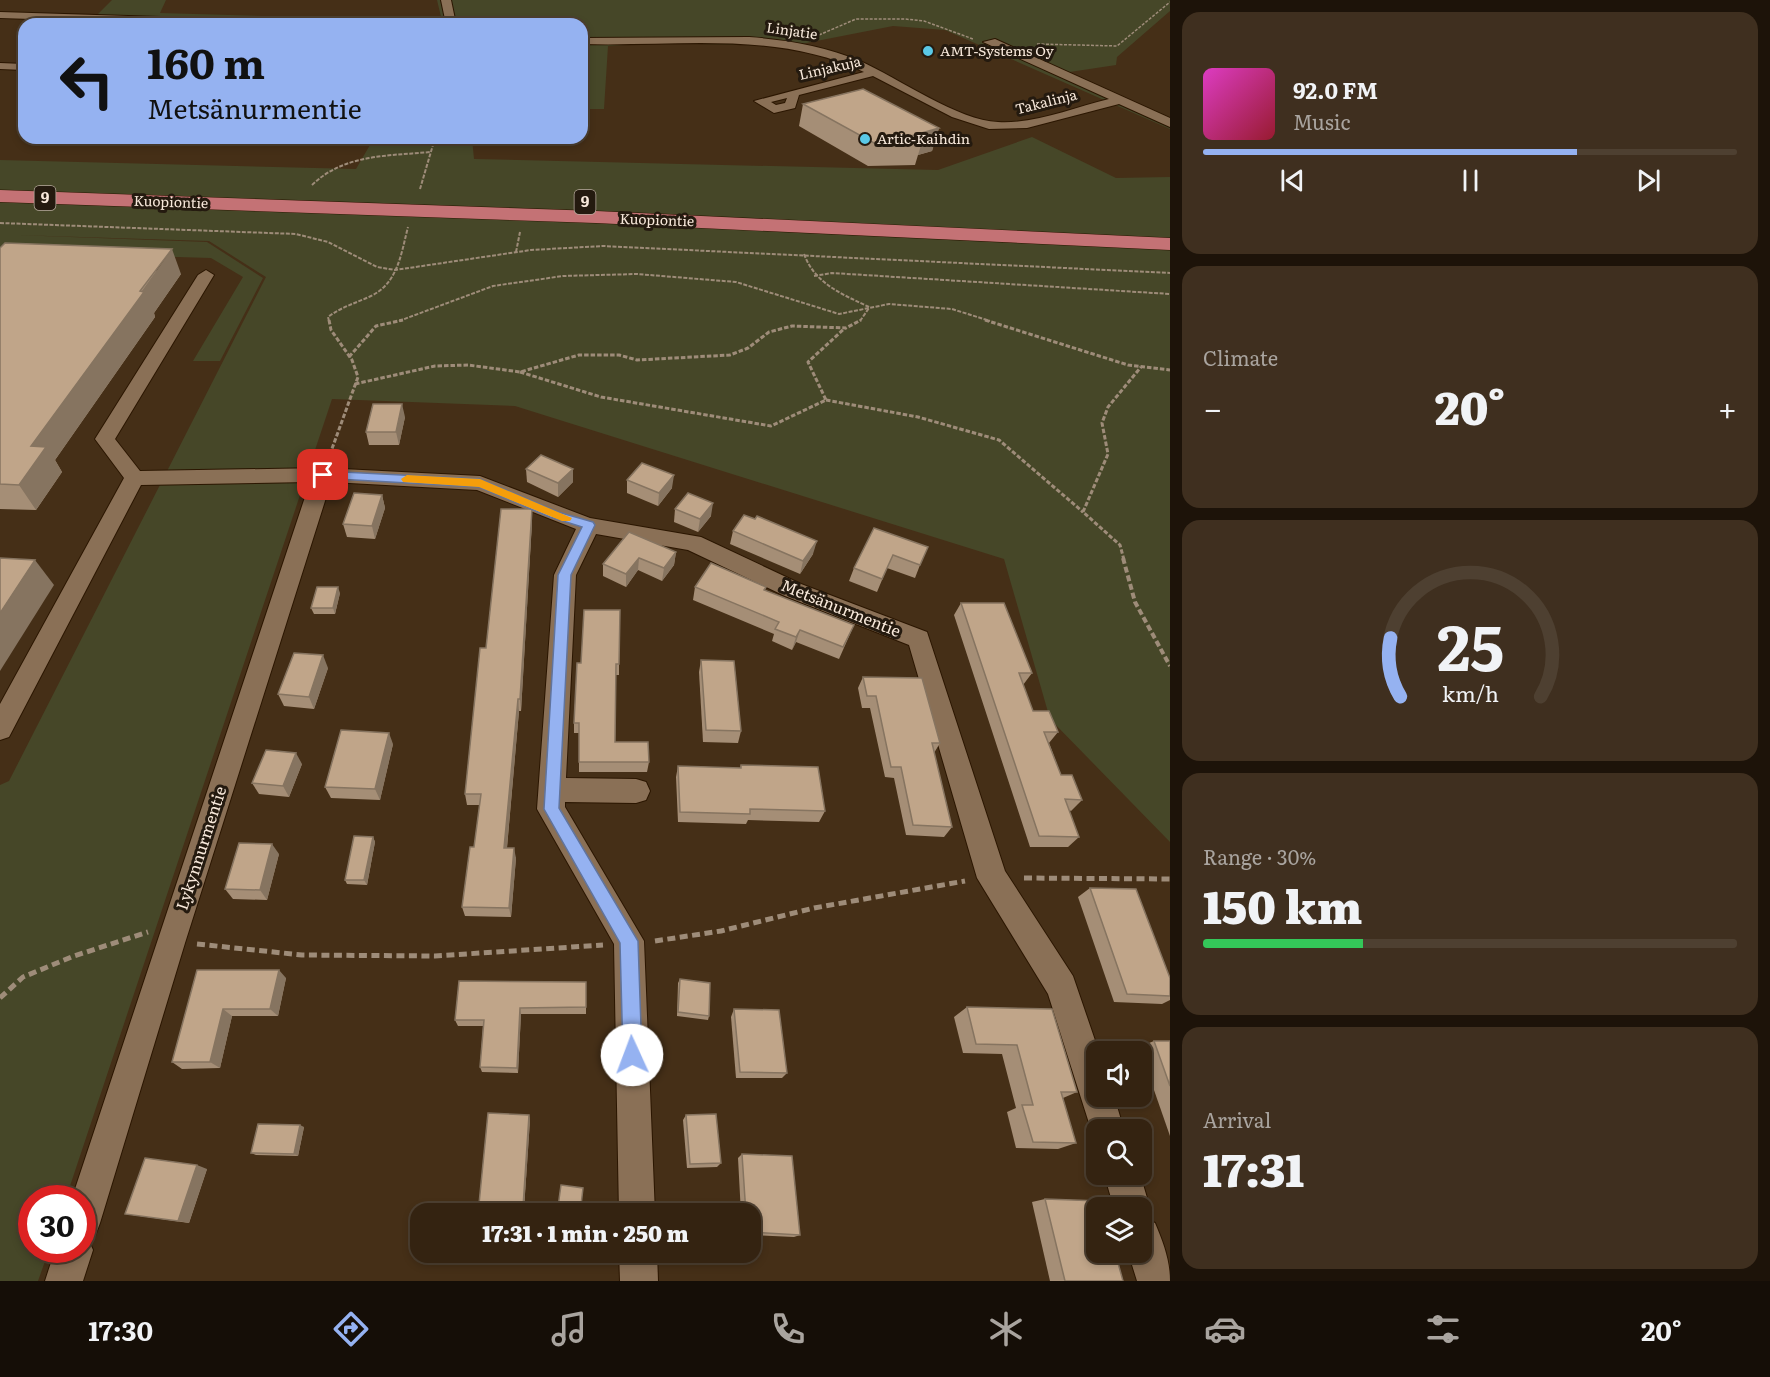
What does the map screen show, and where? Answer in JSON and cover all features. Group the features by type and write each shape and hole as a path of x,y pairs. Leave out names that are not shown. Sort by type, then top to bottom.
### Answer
{"highway":[{"name":"Kuopiontie","path":"0,181 903,214 1170,228"},
{"name":"Kuopiontie","path":"0,196 887,229 1170,244"}],"street":[{"path":"446,0 450,18"},
{"path":"59,17 70,8"},
{"path":"0,15 76,18"},
{"path":"0,24 18,25"},
{"path":"795,45 814,36"},
{"name":"Linjatie","path":"588,41 692,39 795,45 837,55 965,119 982,124"},
{"path":"991,42 1117,101 1170,123"},
{"path":"0,66 18,67"},
{"name":"Linjakuja","path":"794,92 873,73"},
{"name":"Takalinja","path":"982,124 1021,125 1117,101"},
{"path":"0,729 134,478 105,439 206,275"},
{"name":"Metsänurmentie","path":"134,478 323,475 480,483 554,514 589,525 693,543 793,590 919,639 992,879 1062,987 1086,1062"},
{"name":"Lykynnurmentie","path":"94,1185 173,933 323,475"},
{"path":"589,525 565,575 551,809 629,941 637,1203"},
{"path":"553,790 636,791"},
{"path":"64,1281 70,1263"},
{"path":"638,1263 639,1281"},
{"path":"1150,1263 1156,1281"}],"path":[{"path":"814,36 856,19 905,19 924,21 954,33 991,42 1117,46 1170,2"},
{"path":"420,189 433,144"},
{"path":"312,185 320,175 336,165 430,152"},
{"path":"323,475 358,377 349,357 331,330 328,317 341,306 384,288 395,270 411,220"},
{"path":"0,222 296,234 328,242 377,267 395,270 516,252 603,246 1170,273"},
{"path":"516,252 521,224"},
{"path":"804,254 807,266 814,276 828,287 869,308"},
{"path":"814,276 832,273 1170,294"},
{"path":"349,357 376,326 400,321 437,304 493,286 563,276 637,274 736,282 839,314 889,304 952,309 1103,358 1142,367 1170,370"},
{"path":"826,400 808,362 846,328 859,322 869,308"},
{"path":"520,372 579,355 619,356 638,360 730,355 748,348 769,332 792,326 846,328"},
{"path":"355,384 435,366 468,365 520,372 600,397 771,426 826,400 918,417 999,440 1120,546 1135,602 1170,666"},
{"path":"1083,512 1108,454 1102,423 1108,407 1142,367"},
{"path":"1063,878 1170,879"},
{"path":"0,998 22,977 74,956 173,933 302,955 435,956 629,941 663,941 814,908 965,881"}],"green space":[{"path":"112,0 166,0 160,13 336,18 94,18"},
{"path":"437,0 1170,0 1170,11 1117,57 1116,65 1063,73 1170,123 1170,129 945,30 893,26 791,46 656,43 608,46 604,109 588,109 588,18 441,18"},
{"path":"1032,137 1116,178 1170,177 1170,842 1050,719 1004,559 515,406 332,399 70,1185 18,1185 18,1263 44,1263 38,1281 0,1281 0,785 9,781 266,277 209,241 16,235 207,242 263,278 220,361 193,361 243,277 211,258 9,252 0,254 0,160 356,169 371,144 473,144 474,159 938,170"}],"building":[{"path":"863,89 939,128 911,136 922,142 874,143 803,104"},
{"path":"5,243 172,249 140,291 144,292 31,446 46,447 19,485 0,484 0,248"},
{"path":"373,404 402,404 396,432 366,432"},
{"path":"541,455 573,469 558,483 526,469"},
{"path":"642,463 674,475 659,493 627,480"},
{"path":"354,493 382,495 372,526 343,524"},
{"path":"688,493 713,503 700,519 675,509"},
{"path":"501,509 532,509 520,699 518,699 504,848 514,848 509,908 462,907 470,847 474,847 481,794 465,794 480,648 486,648"},
{"path":"744,515 755,519 757,516 817,541 803,561 733,531"},
{"path":"874,528 928,547 920,565 893,555 882,579 854,568"},
{"path":"629,532 676,552 664,568 639,558 626,574 603,564"},
{"path":"0,558 35,560 0,613"},
{"path":"711,563 766,587 764,590 854,625 843,647 800,630 796,637 775,629 779,622 695,587"},
{"path":"317,587 338,587 333,608 311,608"},
{"path":"961,603 1004,603 1032,673 1019,673 1033,711 1049,711 1058,732 1044,732 1061,775 1072,775 1082,800 1065,799 1079,837 1039,836"},
{"path":"584,610 620,610 619,664 616,664 615,742 648,742 649,762 579,762 579,723 574,723 577,663 581,663"},
{"path":"294,653 323,655 309,697 278,694"},
{"path":"701,660 734,661 741,731 706,730"},
{"path":"863,677 922,678 940,743 932,743 952,827 913,825 901,767 891,767 876,696 867,696"},
{"path":"341,730 389,733 375,789 325,787"},
{"path":"266,750 296,753 283,786 252,783"},
{"path":"741,765 818,767 825,811 750,809 750,814 680,812 678,766 741,768"},
{"path":"354,836 373,837 364,880 345,880"},
{"path":"239,843 272,844 260,890 225,889"},
{"path":"1090,888 1136,889 1170,978 1170,996 1127,994"},
{"path":"197,970 279,970 270,1009 223,1009 210,1062 172,1062"},
{"path":"680,979 710,983 709,1016 678,1012"},
{"path":"459,981 586,982 586,1007 520,1008 517,1068 480,1067 484,1020 455,1020"},
{"path":"967,1007 1052,1009 1077,1092 1061,1092 1076,1143 1033,1142 1022,1105 1033,1105 1017,1045 976,1044"},
{"path":"734,1009 779,1010 787,1073 740,1072"},
{"path":"1154,1041 1170,1041 1170,1086"},
{"path":"488,1113 529,1115 523,1203 479,1203"},
{"path":"716,1114 721,1163 690,1164 686,1115"},
{"path":"258,1124 300,1125 294,1154 251,1153"},
{"path":"742,1154 792,1156 800,1235 761,1233 761,1203 745,1203"},
{"path":"145,1158 197,1165 178,1221 125,1214"},
{"path":"561,1185 583,1188 581,1203 559,1203"},
{"path":"1045,1199 1086,1200 1086,1263 1118,1263 1123,1281 1065,1281"}],"slow traffic":[{"path":"407,479 480,483 566,518"}],"place":[{"name":"AMT-Systems Oy","path":"928,51"},
{"name":"Artic-Kaihdin","path":"865,139"}],"route":[{"path":"323,475 480,483 554,514 589,525 565,575 551,809 629,941 632,1055"}]}
